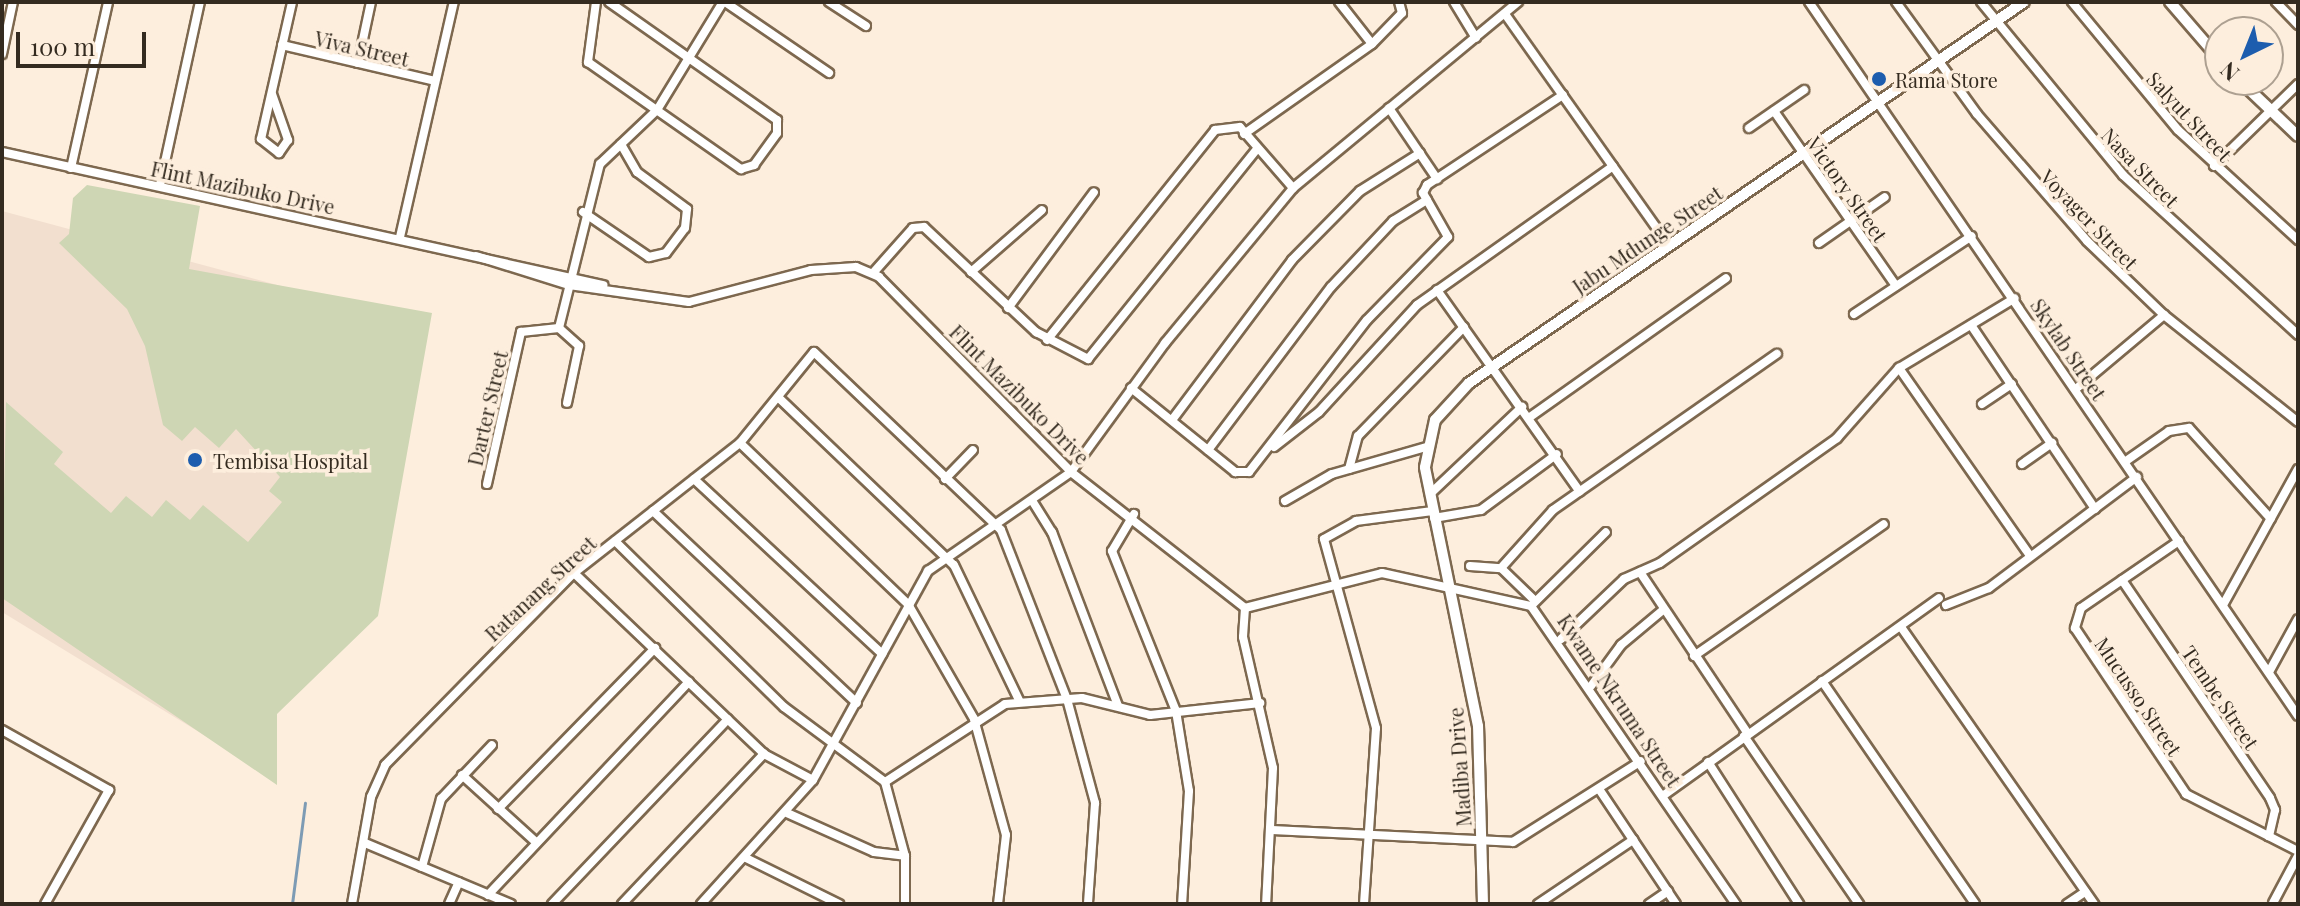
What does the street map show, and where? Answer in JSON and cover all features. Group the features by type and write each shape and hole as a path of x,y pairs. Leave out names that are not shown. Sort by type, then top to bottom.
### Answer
{"street":[{"path":"2,54 13,2"},
{"path":"71,168 108,2"},
{"path":"160,185 200,2"},
{"path":"272,94 288,140 279,153 261,139 292,2"},
{"path":"358,63 371,2"},
{"path":"400,237 454,2"},
{"path":"596,2 586,57 741,169 754,165 771,143 777,120 609,2"},
{"path":"567,403 579,346 559,328 583,212 600,164 657,110 724,2 829,73"},
{"path":"829,2 866,26"},
{"path":"1339,2 1372,44"},
{"path":"1244,134 1372,44 1402,13 1399,2"},
{"path":"1454,2 1476,38"},
{"path":"701,904 787,813 813,780 836,746 908,604 945,555 994,522 1033,502 1071,472 1131,388 1293,188 1518,2"},
{"name":"Skylab Street","path":"1809,2 2077,388 2298,716"},
{"name":"Voyager Street","path":"1896,2 1937,61 2037,186 2164,315 2298,422"},
{"name":"Nasa Street","path":"1981,2 2123,175 2298,335"},
{"name":"Jabu Mdunge Street","path":"1447,583 1433,515 1426,447 1447,402 1492,367 2024,2"},
{"name":"Salyut Street","path":"2072,2 2214,166 2298,240"},
{"path":"2170,2 2204,41"},
{"path":"2280,3 2298,25"},
{"path":"1505,14 1669,246"},
{"name":"Viva Street","path":"282,45 435,81"},
{"path":"2214,166 2298,84"},
{"path":"1749,128 1804,90"},
{"path":"1270,450 1351,338 1448,237 1424,190 1563,95"},
{"path":"2256,96 2298,136"},
{"path":"1389,108 1437,179"},
{"name":"Victory Street","path":"1774,111 1896,286"},
{"path":"1047,340 1201,143 1229,124 1244,134 1293,188"},
{"path":"583,212 649,257 666,253 685,228 687,209 637,172 621,144"},
{"path":"873,273 918,226 1047,340 1079,359 1091,357 1256,150"},
{"name":"Flint Mazibuko Drive","path":"2,152 400,237 476,256 569,285 603,285"},
{"path":"1172,420 1292,260 1360,191 1420,153"},
{"path":"1131,388 1240,474 1319,412 1385,335 1437,290 1613,166"},
{"path":"1008,308 1094,192"},
{"path":"1819,243 1885,197"},
{"path":"1208,450 1324,294 1393,221 1427,200"},
{"path":"971,272 1042,210"},
{"path":"1854,314 1972,236"},
{"name":"Flint Mazibuko Drive","path":"476,256 571,273 603,285 689,302 773,280 850,267 873,273 1071,472 1134,514 1245,608"},
{"path":"1530,417 1726,278"},
{"path":"1437,290 1557,454 1580,492"},
{"path":"1561,639 1640,572 1837,438 1899,368 2015,298"},
{"path":"2077,388 2164,315"},
{"path":"1971,325 2095,509"},
{"path":"1349,469 1358,436 1464,327"},
{"name":"Darter Street","path":"487,484 521,332 559,328"},
{"name":"Ratanang Street","path":"352,904 385,765 574,573 740,443 780,399 814,352 945,479"},
{"path":"1501,568 1544,519 1777,354"},
{"path":"1899,368 2030,556"},
{"path":"1982,404 2012,384"},
{"path":"780,399 945,555 1020,702"},
{"path":"1430,494 1522,407"},
{"path":"2126,461 2169,431 2189,428 2271,519"},
{"path":"740,443 908,604 974,719 1006,835 998,904"},
{"path":"2022,464 2052,443"},
{"path":"1285,501 1349,469 1426,447"},
{"path":"973,450 945,479 994,522 1067,699 1098,821 1088,904"},
{"path":"1364,904 1376,728 1324,544 1332,530 1481,510 1529,468 1557,454"},
{"path":"2223,605 2298,469"},
{"path":"1664,795 1901,627 1943,601 1989,588 2137,477"},
{"path":"694,479 882,654"},
{"path":"1033,502 1052,532 1118,706"},
{"path":"653,511 857,703"},
{"path":"1134,514 1112,551 1176,711 1189,791 1182,904"},
{"path":"1694,656 1884,524"},
{"path":"1470,566 1501,568 1533,603 1606,532"},
{"path":"615,541 784,707 885,782 905,856 905,904"},
{"name":"Mucusso Street","path":"2179,541 2077,613 2078,634 2186,794 2298,853"},
{"path":"1640,572 1859,904"},
{"path":"574,573 764,754 813,780"},
{"name":"Kwame Nkruma Street","path":"1245,608 1336,580 1382,573 1447,583 1533,603 1561,639 1736,904"},
{"name":"Tembe Street","path":"2122,580 2270,798 2275,810 2269,836"},
{"name":"Madiba Drive","path":"1447,583 1478,726 1483,904"},
{"path":"1245,608 1242,628 1273,768 1266,904"},
{"path":"1591,686 1631,635 1663,610"},
{"path":"2269,672 2298,619"},
{"path":"1901,627 2094,904"},
{"path":"498,809 655,648"},
{"path":"1822,681 1975,904"},
{"path":"488,895 689,682"},
{"path":"885,782 974,719 1020,702 1067,699 1118,706 1150,715 1260,703"},
{"path":"552,904 728,719"},
{"path":"2,730 109,790 45,904"},
{"path":"422,867 441,799 492,745"},
{"path":"622,904 764,754"},
{"path":"1271,830 1482,841 1523,838 1641,761"},
{"path":"1708,762 1799,904"},
{"path":"462,775 536,842"},
{"path":"1599,789 1676,904"},
{"path":"787,813 859,847 905,856"},
{"path":"1538,904 1633,840"},
{"path":"365,843 511,904"},
{"path":"2273,903 2298,853"},
{"path":"746,858 839,904"},
{"path":"449,904 459,882"},
{"path":"1649,904 1668,891"},
{"path":"2067,904 2085,892"}],"shaded area":[{"name":"Tembisa Hospital","path":"2,211 415,322 222,746 2,612"}],"green space":[{"name":"Tembisa Hospital","path":"87,185 200,206 189,269 432,313 378,616 277,714 277,785 2,598 6,402 63,452 54,464 111,513 126,496 152,517 166,500 190,520 203,505 248,542 282,502 269,491 280,477 236,429 219,448 195,427 182,441 163,425 145,346 127,309 59,243 69,234 73,198"}],"waterway":[{"path":"292,904 305,803"}],"place":[{"name":"Rama Store","path":"1879,79"},
{"name":"Tembisa Hospital","path":"195,460"}]}
